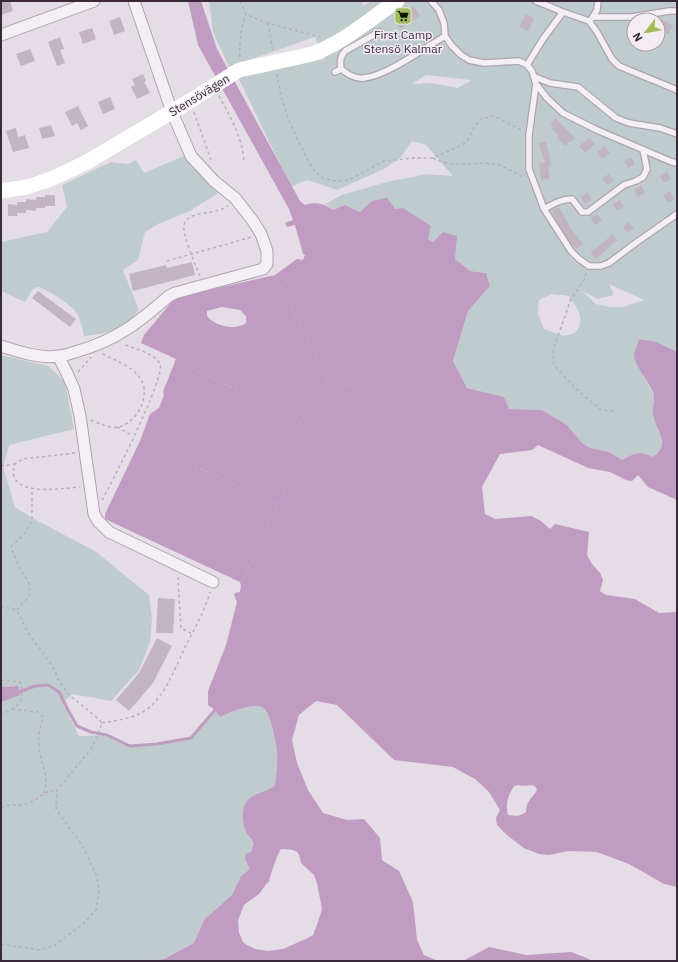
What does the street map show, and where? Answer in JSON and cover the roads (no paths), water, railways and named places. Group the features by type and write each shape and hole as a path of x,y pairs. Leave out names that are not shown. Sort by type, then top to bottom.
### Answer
{"street":[{"path":"1,35 94,1"},
{"path":"1,346 20,352 46,356 58,356 95,349 135,325 169,296 175,293 263,269 267,264 267,251 261,234 253,221 235,198 214,181 192,156 172,112 134,1"},
{"name":"Stensövägen","path":"1,191 27,187 51,179 94,158 239,70 312,54 321,50 397,1"},
{"path":"58,356 74,389 86,451 93,509 98,522 109,532 212,582"}],"lane":[{"path":"431,1 440,10 444,23 445,36 461,55 469,60 484,63 519,61 527,65 532,71 536,84 529,135 529,170 544,209 571,251 579,259 589,266 601,266 609,263 636,242 677,214"},
{"path":"536,1 563,12 591,19 632,17 677,11"},
{"path":"591,19 597,10 598,1"},
{"path":"527,65 543,39 563,12"},
{"path":"591,19 612,59 619,66 677,90"},
{"path":"379,32 345,51 341,56 338,70 363,78 374,75 392,68 445,36"},
{"path":"535,77 550,83 578,87 616,118 629,124 660,128 677,134"},
{"path":"536,84 547,98 563,113 597,130 677,163"},
{"path":"544,209 556,202 572,199 582,212 588,212 624,185 644,177 647,169 643,150"}],"waterway":[{"path":"19,692 35,686 48,685 59,692 77,726 91,732 107,735 130,746 157,744 191,738 215,710"}],"place":[{"name":"First Camp Stensö Kalmar","path":"403,16"}]}
